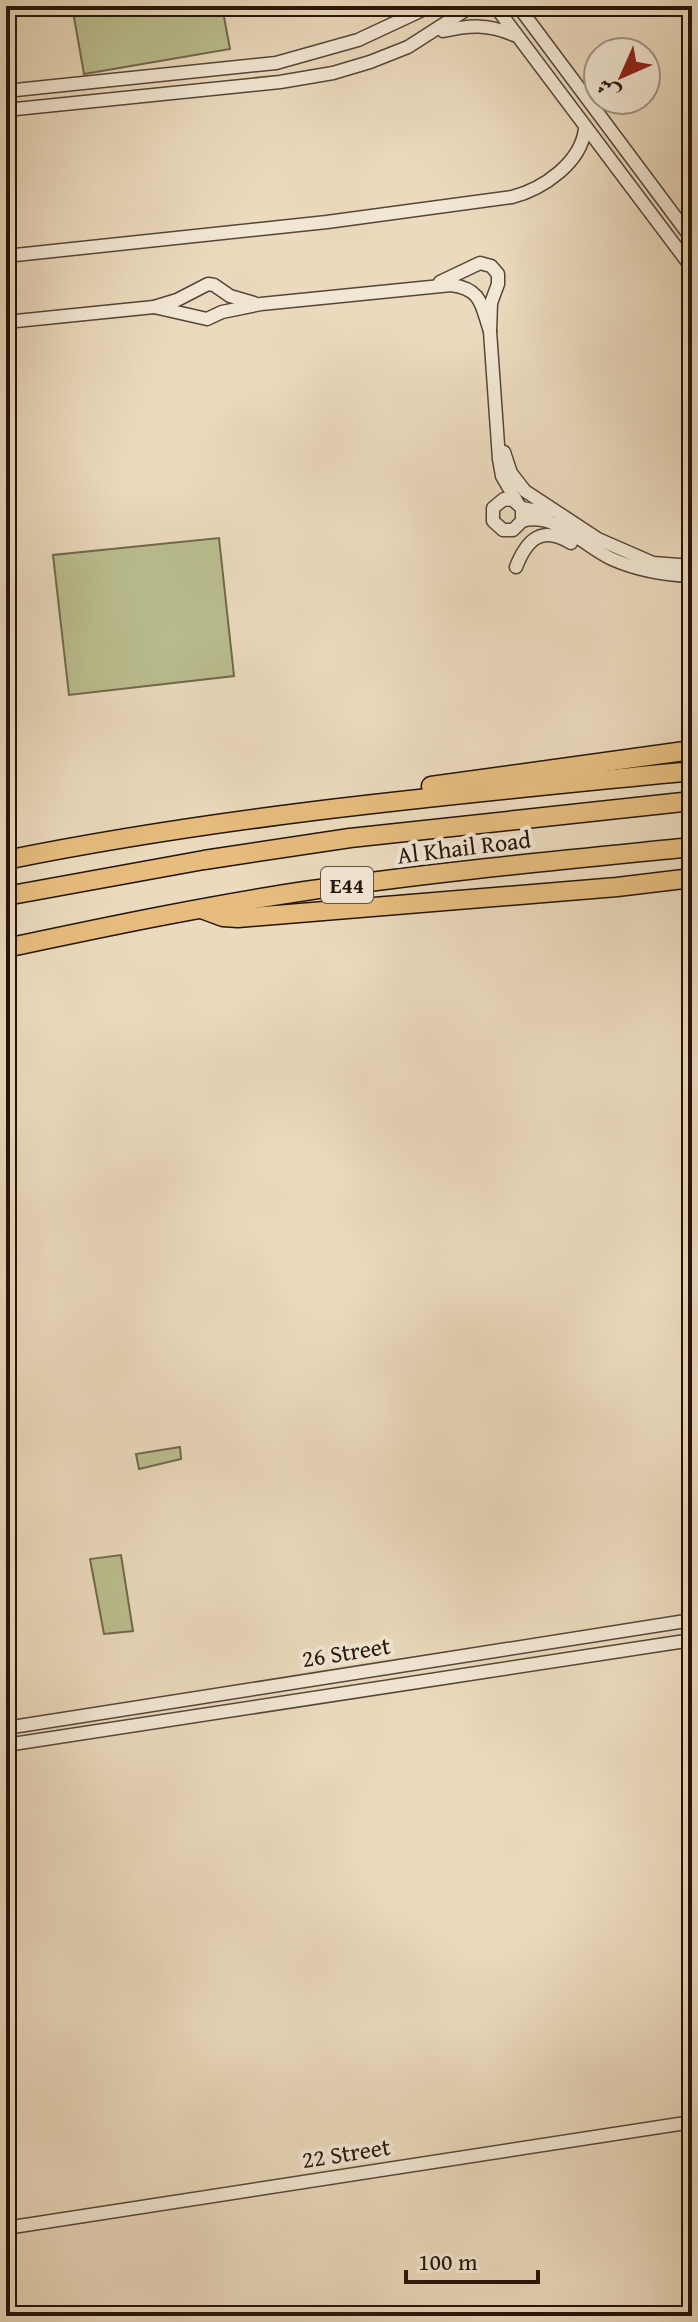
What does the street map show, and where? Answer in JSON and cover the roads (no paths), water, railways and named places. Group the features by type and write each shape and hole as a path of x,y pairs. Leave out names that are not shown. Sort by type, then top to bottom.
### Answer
{"highway":[{"path":"392,802 407,791 424,787 692,750"},
{"path":"6,860 152,834 392,802 692,771"},
{"name":"Al Khail Road","path":"6,896 204,860 350,838 692,801"},
{"name":"Al Khail Road","path":"6,948 201,909 384,880 692,847"},
{"path":"201,909 215,916 238,918 692,878"}],"street":[{"path":"407,19 418,6"},
{"path":"6,91 276,63 338,47 431,6"},
{"path":"6,110 314,77 370,62 432,34 472,6"},
{"path":"495,6 692,268"},
{"path":"518,6 692,239"},
{"path":"530,6 532,25"},
{"path":"432,34 476,24 517,36"},
{"path":"6,256 341,221 504,198 542,185 574,157 582,144 585,129"},
{"path":"574,157 589,151 604,153"},
{"path":"433,285 480,263 495,269 499,279 491,303 490,331 500,468 520,510 553,523 610,559 665,574 692,576"},
{"path":"6,322 154,307 177,300 208,284 238,299 261,304"},
{"path":"154,307 207,319 222,312 261,304 433,285 460,286 473,290 490,331"},
{"path":"499,434 506,462 517,483 534,499 611,546 645,559 692,564"},
{"path":"520,510 539,510 566,520"},
{"path":"516,567 528,543 549,535 564,539 617,569 651,577 665,574"},
{"name":"26 Street","path":"6,1728 692,1620"},
{"name":"26 Street","path":"6,1745 692,1640"},
{"path":"484,1673 489,1663 487,1652"},
{"name":"22 Street","path":"6,2228 692,2122"}]}
